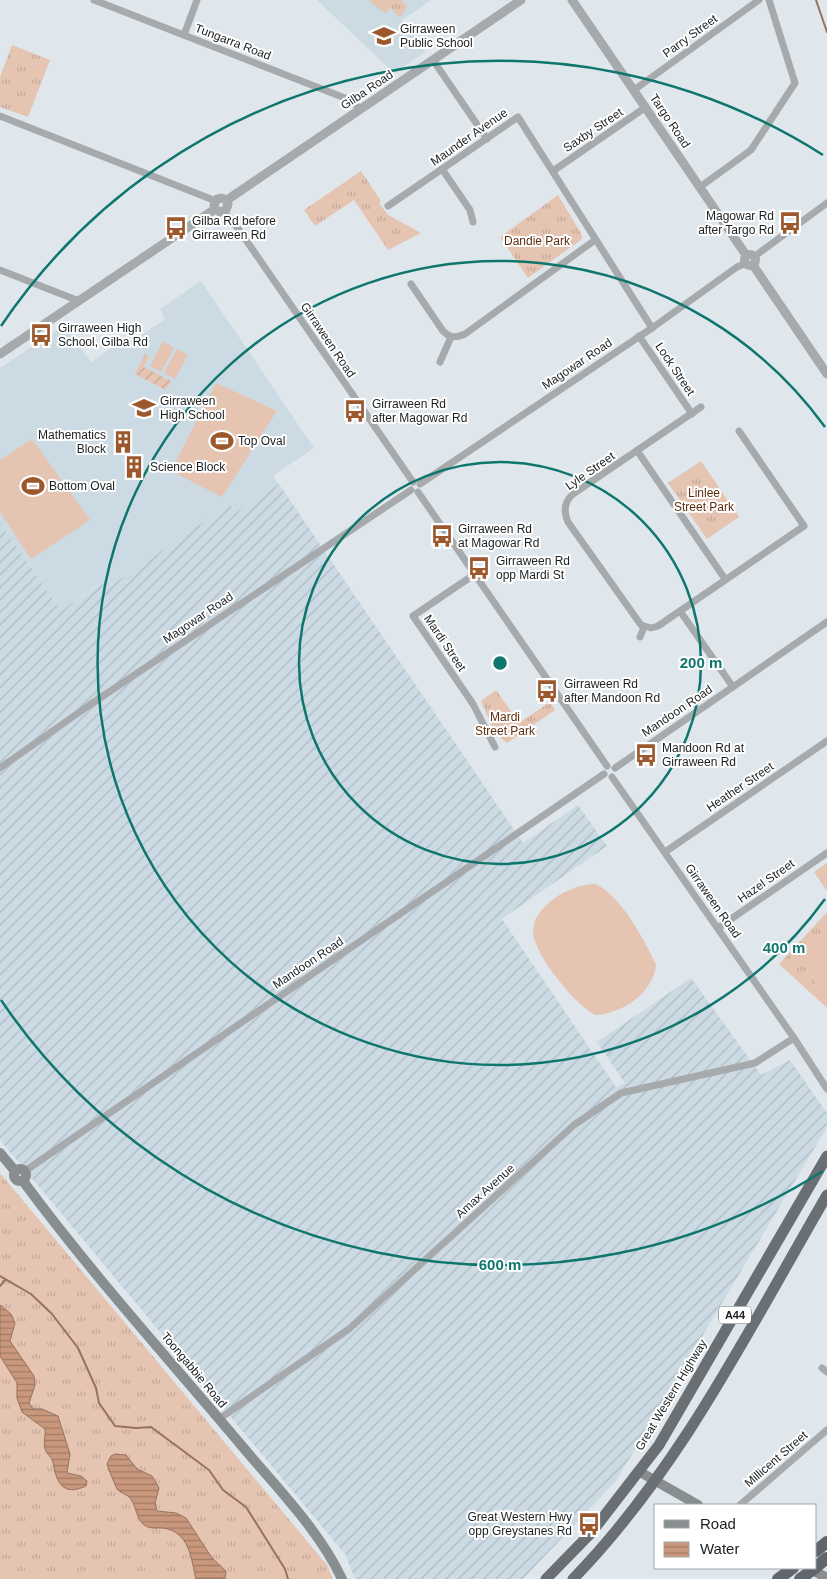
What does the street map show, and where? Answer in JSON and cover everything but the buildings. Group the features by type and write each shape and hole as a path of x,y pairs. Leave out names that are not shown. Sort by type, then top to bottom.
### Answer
{"highway":[{"name":"Great Western Highway","path":"546,1579 590,1533 640,1472 676,1418 827,1156"},
{"name":"A44","path":"573,1579 613,1535 656,1481 699,1415 827,1195"},
{"path":"817,1550 827,1542"},
{"path":"778,1579 793,1569"},
{"path":"800,1579 812,1569"}],"main road":[{"name":"Toongabbie Road","path":"0,1153 21,1174 138,1324 309,1528 329,1555 342,1579"},
{"path":"640,1472 696,1504"},
{"path":"811,1569 827,1578"}],"street":[{"name":"Tungarra Road","path":"94,0 350,100 360,109"},
{"path":"184,35 197,0"},
{"name":"Gilba Road","path":"218,207 221,198 227,200 521,0"},
{"name":"Targo Road","path":"572,0 827,374"},
{"name":"Parry Street","path":"634,90 759,0"},
{"path":"700,187 751,150 796,83 769,0"},
{"path":"433,60 487,139"},
{"name":"Saxby Street","path":"553,171 646,108"},
{"name":"Girraween Road","path":"0,116 218,207 238,227 417,483"},
{"name":"Maunder Avenue","path":"388,206 518,117 652,328"},
{"path":"442,169 470,210 473,222"},
{"name":"Magowar Road","path":"417,483 652,328 737,267 750,260 827,203"},
{"path":"0,354 218,207"},
{"path":"411,284 442,331 451,337 465,334 595,240"},
{"path":"0,270 78,301"},
{"name":"Lock Street","path":"640,336 692,414"},
{"path":"440,362 451,337"},
{"name":"Lyle Street","path":"644,627 636,621 566,519 565,510 568,500 573,494 701,408"},
{"path":"640,637 644,627 655,627 804,526 739,431"},
{"path":"638,452 725,579"},
{"path":"417,483 410,484 475,574 611,767 615,773 612,777 608,777 604,774 611,767"},
{"name":"Magowar Road","path":"0,768 91,704 414,491"},
{"name":"Mardi Street","path":"475,574 413,616 473,704 495,747"},
{"path":"680,610 733,687"},
{"name":"Mandoon Road","path":"611,767 733,687 827,622"},
{"name":"Heather Street","path":"665,852 827,742"},
{"name":"Mandoon Road","path":"21,1174 604,774"},
{"name":"Girraween Road","path":"612,777 794,1038 827,1089"},
{"name":"Hazel Street","path":"718,928 827,853"},
{"name":"Amax Avenue","path":"219,1419 349,1329 574,1126 621,1093 755,1063 794,1038"},
{"name":"Millicent Street","path":"741,1504 827,1430"}],"shaded area":[{"name":"Girraween Public School","path":"317,0 431,0 402,20 425,52 394,73"},
{"name":"Girraween High School","path":"201,281 314,448 273,476 279,484 237,512 231,504 106,589 101,583 61,611 0,523 0,368 64,325 91,362 117,344 121,349 165,319 160,309"},
{"path":"279,484 523,843 578,805 607,846 502,919 616,1087 625,1083 597,1042 691,978 761,1075 790,1060 827,1113 827,1127 616,1481 523,1579 355,1579 345,1554 0,1140 0,523 61,611 102,583 106,589 230,504 237,512"}],"green space":[{"path":"368,0 402,0 407,7 400,17 390,8 385,13"},
{"path":"12,45 50,60 28,117 0,107 0,77"},
{"path":"361,171 388,215 421,233 388,250 354,200 315,226 304,210"},
{"name":"Dandie Park","path":"558,195 582,235 582,239 528,278 500,237"},
{"path":"163,341 174,348 161,372 150,366"},
{"path":"177,349 188,355 175,379 164,373"},
{"path":"145,354 149,356 144,367 171,381 166,390 135,374"},
{"name":"Top Oval","path":"216,383 277,411 222,497 171,471"},
{"name":"Bottom Oval","path":"32,439 90,520 31,559 0,512 0,460"},
{"name":"Linlee Street Park","path":"701,461 739,517 707,539 668,483"},
{"name":"Mardi Street Park","path":"496,690 519,723 550,702 555,710 507,743 495,733 481,701"},
{"path":"827,863 827,891 814,872"},
{"path":"595,884 614,898 631,919 656,965 654,975 649,984 635,1000 616,1010 596,1015 578,1002 557,979 540,953 533,932 539,913 555,898 575,888"},
{"path":"827,912 827,1008 779,964"},
{"path":"827,925 827,996 813,978 809,961 814,943"},
{"path":"0,1173 327,1565 333,1579 0,1579"}],"water":[{"path":"0,1305 11,1314 15,1323 10,1341 34,1376 35,1385 29,1403 33,1409 42,1409 58,1416 70,1454 67,1473 81,1476 87,1481 86,1486 72,1490 62,1486 56,1476 52,1460 45,1449 45,1429 22,1412 17,1398 17,1383 0,1356"},
{"path":"115,1454 126,1455 137,1469 152,1476 159,1488 155,1503 157,1511 176,1513 186,1518 212,1558 226,1571 225,1579 196,1579 188,1548 179,1535 163,1528 153,1528 142,1523 131,1499 117,1489 107,1464 111,1456"}],"waterway":[{"path":"816,0 827,32"},
{"path":"0,1276 31,1294 52,1314 78,1348 96,1388 99,1403 115,1426 151,1427 209,1470 223,1490 246,1507 285,1569 288,1579"},
{"path":"0,1286 5,1280"}],"place":[{"name":"Girraween Public School","path":"384,36"},
{"name":"Magowar Rd after Targo Rd","path":"790,223"},
{"name":"Gilba Rd before Girraween Rd","path":"176,228"},
{"name":"Girraween High School, Gilba Rd","path":"41,335"},
{"name":"Girraween High School","path":"144,408"},
{"name":"Girraween Rd after Magowar Rd","path":"355,411"},
{"name":"Top Oval","path":"222,441"},
{"name":"Mathematics Block","path":"123,442"},
{"name":"Science Block","path":"134,467"},
{"name":"Bottom Oval","path":"33,486"},
{"name":"Girraween Rd at Magowar Rd","path":"442,536"},
{"name":"Girraween Rd opp Mardi St","path":"479,568"},
{"name":"Girraween Rd after Mandoon Rd","path":"547,691"},
{"name":"Mandoon Rd at Girraween Rd","path":"646,755"},
{"name":"Great Western Hwy opp Greystanes Rd","path":"589,1524"}]}
